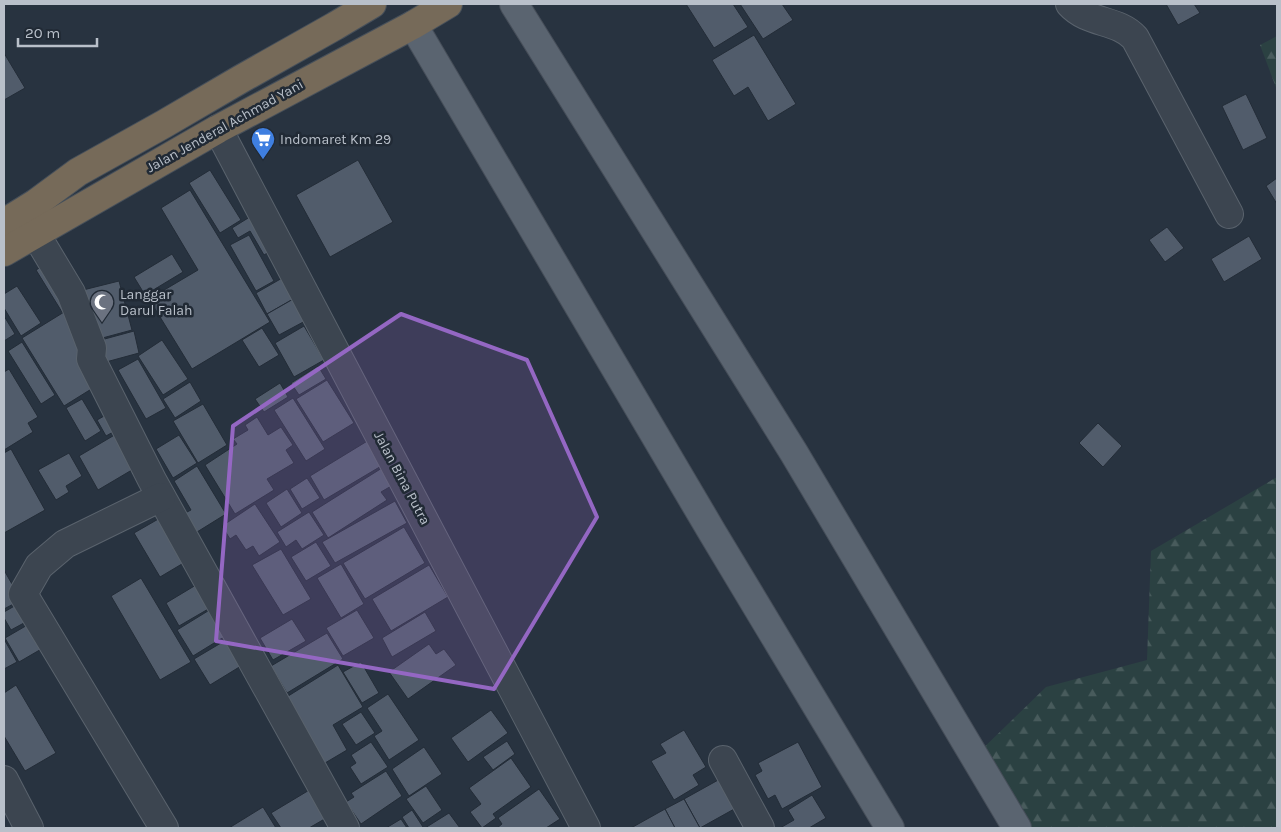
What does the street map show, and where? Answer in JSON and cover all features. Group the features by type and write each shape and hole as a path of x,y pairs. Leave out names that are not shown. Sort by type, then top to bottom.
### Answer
{"highway":[{"path":"4,223 36,203 78,172 372,4"},
{"name":"Jalan Jenderal Achmad Yani","path":"4,252 218,129 448,4"}],"main road":[{"path":"514,4 794,454 1017,828"},
{"path":"412,25 712,532 890,828"}],"street":[{"path":"1070,4 1082,15 1120,28 1135,38 1228,214"},
{"name":"Jalan Bina Putra","path":"218,129 586,828"},
{"path":"35,233 71,293 92,348 91,359 161,497 345,828"},
{"path":"161,497 64,544 39,566 23,594 164,828"},
{"path":"723,760 760,828"},
{"path":"4,780 29,828"}],"highlighted area":[{"path":"401,314 527,360 597,517 494,689 216,641 233,426"}],"green space":[{"path":"1277,36 1277,90 1260,45"},
{"path":"1277,477 1277,828 1010,828 972,759 1046,687 1147,660 1151,551"}],"building":[{"path":"686,4 733,4 748,27 714,48"},
{"path":"740,4 782,4 793,20 763,39"},
{"path":"1166,4 1194,4 1200,13 1178,25"},
{"path":"754,35 796,104 768,121 748,87 734,96 712,60"},
{"path":"4,53 25,88 4,100"},
{"path":"1246,94 1267,138 1243,150 1222,106"},
{"path":"358,160 393,222 330,257 296,195"},
{"path":"210,170 241,220 220,233 189,183"},
{"path":"1277,178 1277,204 1266,186"},
{"path":"190,190 270,322 192,369 149,299 198,270 161,208"},
{"path":"253,215 274,249 264,255 250,231 238,238 232,228"},
{"path":"1167,227 1184,248 1165,262 1149,240"},
{"path":"249,235 274,281 256,291 230,245"},
{"path":"1249,236 1262,259 1224,282 1211,259"},
{"path":"172,254 183,272 145,295 134,277"},
{"path":"51,261 74,305 62,312 36,270"},
{"path":"284,277 295,298 267,314 256,293"},
{"path":"119,281 132,330 95,340 83,290"},
{"path":"17,286 41,323 21,336 4,308 4,294"},
{"path":"295,298 307,320 279,335 267,314"},
{"path":"69,309 101,383 64,406 22,338"},
{"path":"4,316 15,334 4,341"},
{"path":"304,326 324,360 294,377 275,343"},
{"path":"262,328 279,355 259,367 242,340"},
{"path":"134,331 139,353 106,362 101,340"},
{"path":"162,340 188,379 163,395 138,356"},
{"path":"22,342 55,395 41,404 8,351"},
{"path":"138,359 166,408 146,419 118,370"},
{"path":"318,366 326,379 299,395 291,383"},
{"path":"9,369 38,417 28,423 33,432 4,450 4,372"},
{"path":"327,380 354,423 323,442 296,399"},
{"path":"190,382 201,401 175,418 163,399"},
{"path":"280,383 288,397 264,412 255,399"},
{"path":"293,398 325,449 306,461 274,410"},
{"path":"82,399 101,431 85,441 66,408"},
{"path":"203,404 227,445 198,463 173,421"},
{"path":"113,411 122,427 106,436 97,420"},
{"path":"257,417 268,435 281,427 293,445 286,450 294,463 267,479 274,490 235,514 205,465 237,444 233,439 248,430 245,425"},
{"path":"1098,423 1122,446 1103,467 1079,443"},
{"path":"123,430 142,464 98,490 79,456"},
{"path":"179,435 197,463 173,478 156,449"},
{"path":"369,440 383,465 324,500 310,476"},
{"path":"11,449 45,510 4,533 4,453"},
{"path":"69,453 82,476 66,486 69,492 56,500 38,470"},
{"path":"197,466 226,514 197,532 185,513 191,510 174,481"},
{"path":"382,468 393,485 381,492 387,500 328,538 312,512"},
{"path":"307,478 320,498 302,509 290,489"},
{"path":"287,489 302,513 281,527 266,503"},
{"path":"395,501 407,523 335,563 322,542"},
{"path":"255,504 280,542 259,556 253,546 246,550 236,535 230,539 222,526"},
{"path":"309,512 324,535 302,549 296,540 286,547 277,532"},
{"path":"167,514 192,558 160,577 134,533"},
{"path":"404,527 425,563 365,599 343,563"},
{"path":"316,542 331,566 306,581 291,557"},
{"path":"281,549 311,599 283,615 252,565"},
{"path":"341,564 364,604 341,618 317,578"},
{"path":"429,565 448,597 391,631 372,599"},
{"path":"4,570 21,600 4,609"},
{"path":"141,578 191,662 160,680 111,596"},
{"path":"196,585 210,608 179,626 166,603"},
{"path":"25,600 35,617 11,630 4,618 4,612"},
{"path":"216,606 232,632 193,656 177,630"},
{"path":"357,610 374,638 343,656 326,628"},
{"path":"425,612 436,631 392,657 382,638"},
{"path":"292,619 306,641 273,660 260,638"},
{"path":"36,620 50,644 19,662 5,638"},
{"path":"327,633 343,659 287,693 271,666"},
{"path":"4,639 17,662 4,669"},
{"path":"226,640 241,666 210,685 194,659"},
{"path":"429,644 436,654 444,649 456,665 408,699 389,672"},
{"path":"361,662 379,693 362,703 343,672"},
{"path":"338,665 363,707 333,725 347,750 325,763 285,698"},
{"path":"16,685 56,753 25,771 4,736 4,693"},
{"path":"388,694 419,740 389,760 374,736 382,731 367,708"},
{"path":"491,710 508,733 468,762 451,738"},
{"path":"361,712 375,733 356,745 342,724"},
{"path":"684,730 706,767 693,775 699,785 674,800 651,761 666,753 660,744"},
{"path":"507,741 515,754 493,770 483,757"},
{"path":"371,742 388,767 361,784 350,767 356,763 351,755"},
{"path":"798,742 822,787 782,809 775,795 768,799 755,775 762,771 758,763"},
{"path":"424,747 442,774 409,796 392,769"},
{"path":"511,758 531,787 493,814 496,818 482,828 470,812 481,804 469,788"},
{"path":"386,771 402,796 361,824 346,802 354,797 351,793"},
{"path":"720,779 736,808 700,828 684,799"},
{"path":"426,786 442,810 423,823 406,799"},
{"path":"311,789 328,817 309,828 281,828 271,813"},
{"path":"539,789 560,819 546,828 497,828 502,824 498,818"},
{"path":"812,795 826,818 809,828 780,828 794,820 788,810"},
{"path":"684,799 700,828 675,828 665,809"},
{"path":"263,807 276,828 229,828"},
{"path":"665,809 675,828 631,828"},
{"path":"412,810 422,828 409,828 402,817"},
{"path":"449,813 460,828 425,828"},
{"path":"401,819 407,828 386,828"}],"place":[{"name":"Indomaret Km 29","path":"263,160"},
{"name":"Langgar Darul Falah","path":"102,323"}]}
